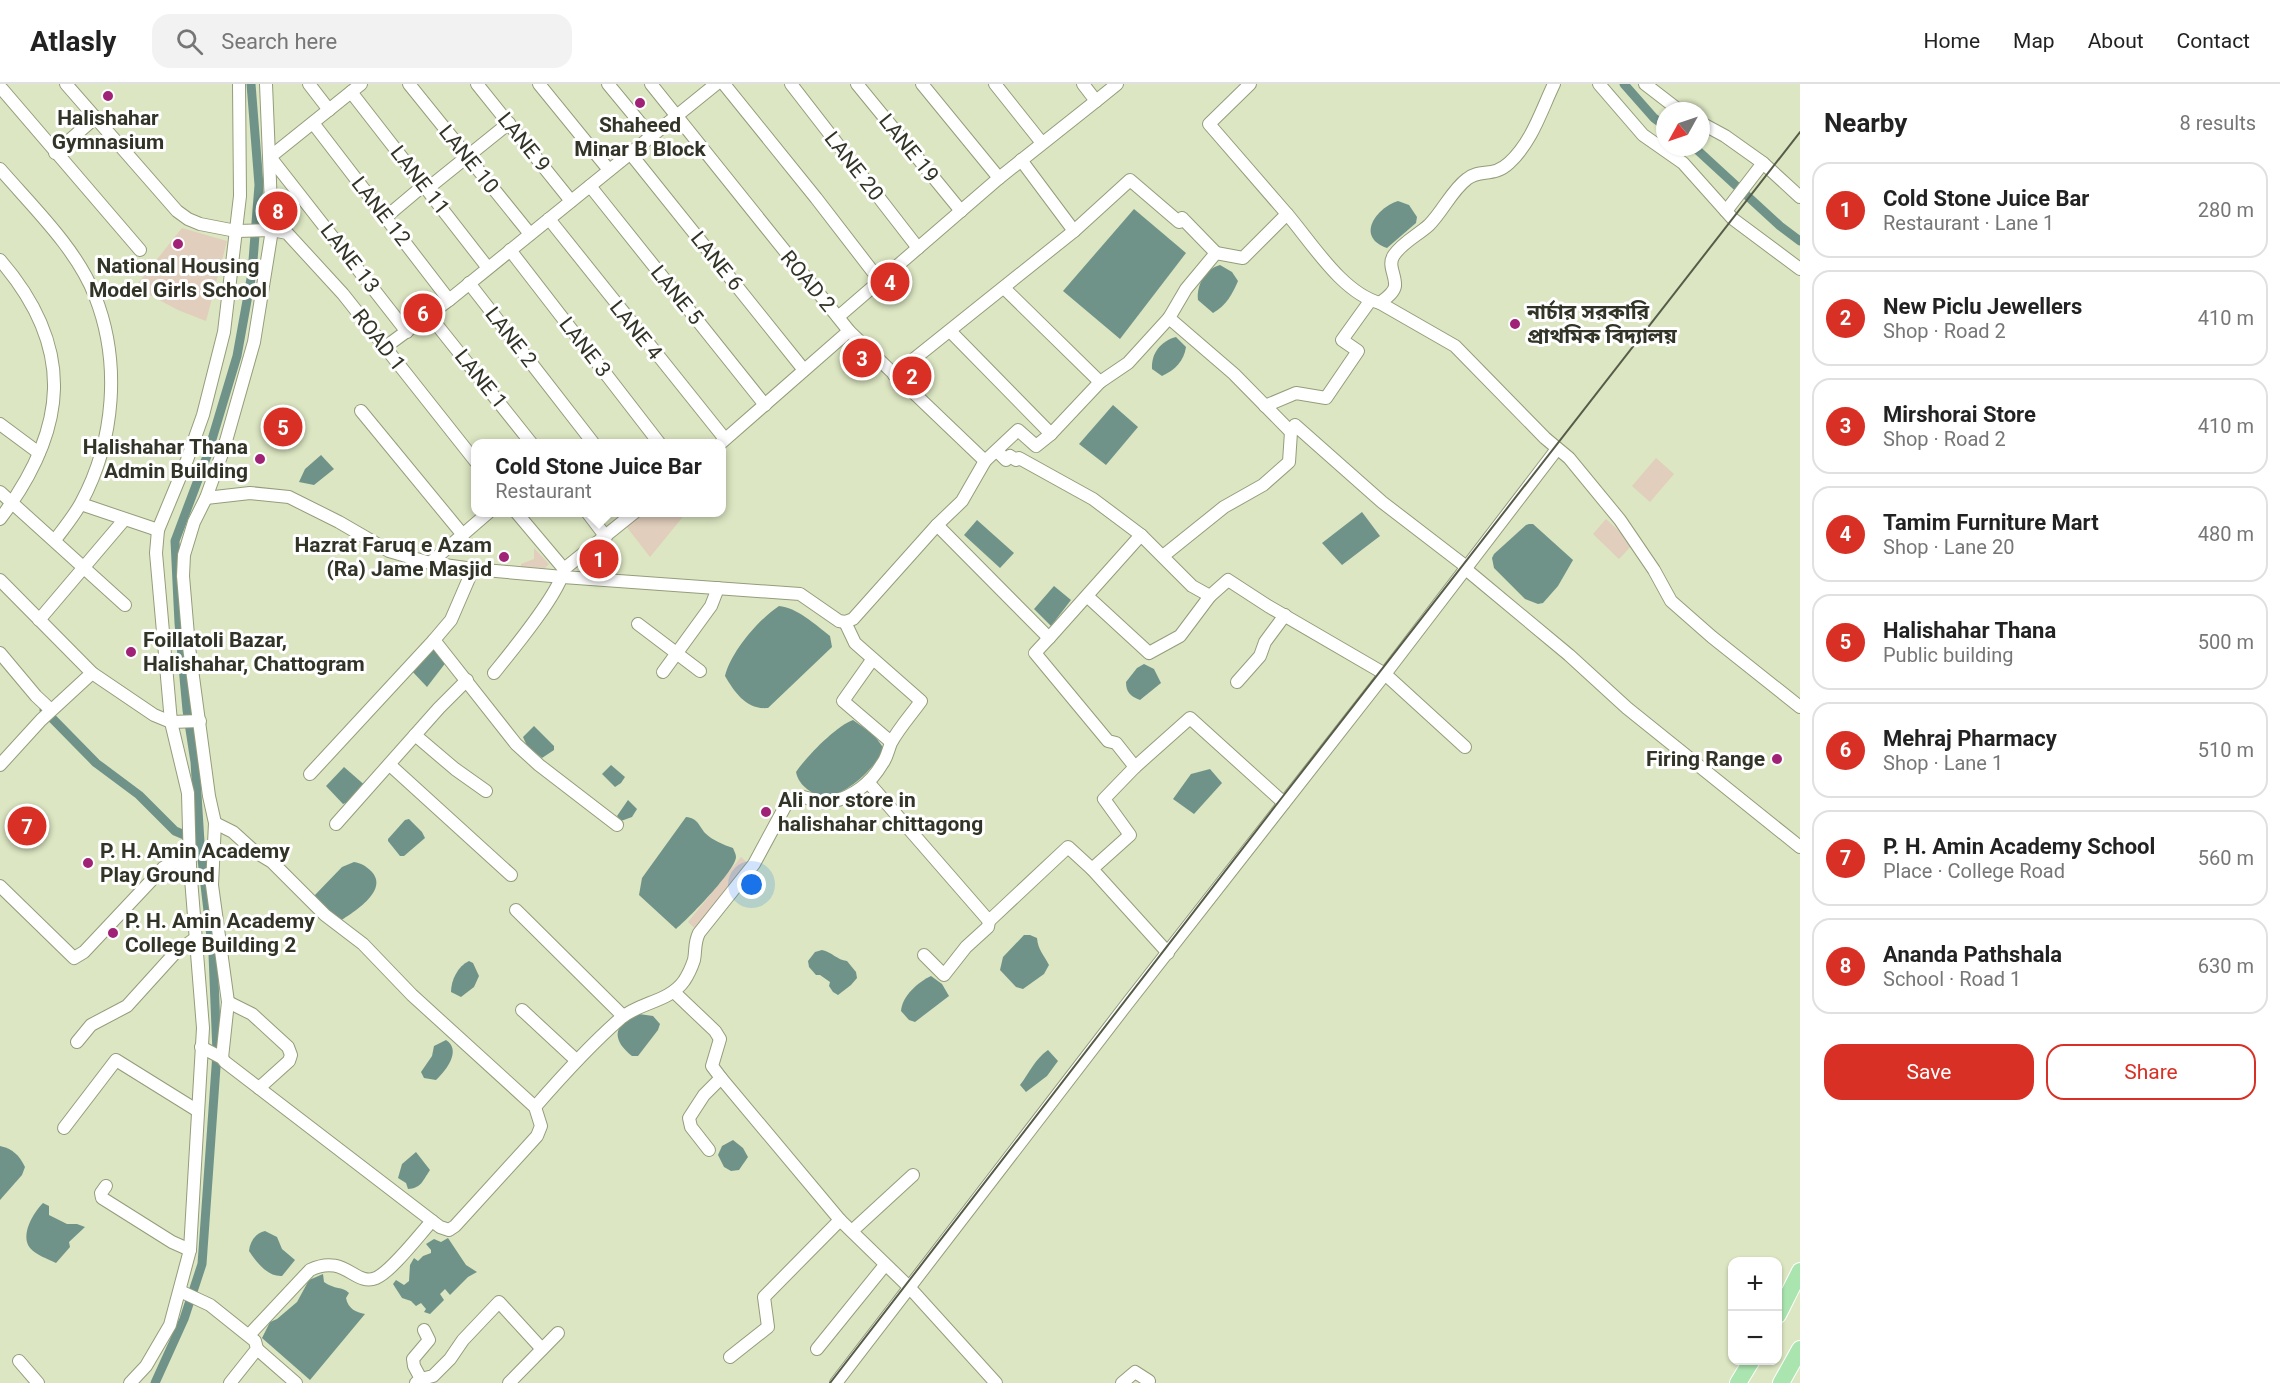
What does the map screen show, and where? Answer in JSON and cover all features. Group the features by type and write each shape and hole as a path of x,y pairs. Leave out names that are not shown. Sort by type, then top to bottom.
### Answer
{"highway":[{"path":"1780,1311 1800,1271"},
{"path":"1781,1383 1800,1349"},
{"path":"1737,1383 1749,1365"}],"street":[{"path":"66,84 177,211 188,219 200,224 236,231 271,231"},
{"path":"130,1383 156,1351 170,1325 190,1250 203,1028 190,866 188,793 174,722 157,564 158,530 187,460 202,415 224,332 240,196 239,84"},
{"path":"220,1057 228,1002 212,885 215,823 198,721 183,576 184,555 194,522 206,498 224,448 254,342 271,231 266,84"},
{"path":"309,84 329,110"},
{"name":"LANE 10","path":"409,84 530,234"},
{"name":"LANE 9","path":"477,84 571,201"},
{"path":"539,84 609,170"},
{"path":"608,84 651,136"},
{"name":"ROAD 2","path":"651,84 849,332 985,461"},
{"path":"383,347 449,300 716,84"},
{"path":"724,84 880,281"},
{"name":"LANE 20","path":"790,84 918,248"},
{"name":"LANE 19","path":"858,84 961,211"},
{"path":"922,84 999,178"},
{"path":"995,84 1042,143"},
{"path":"1083,84 1096,101"},
{"path":"838,317 999,178 1117,84"},
{"path":"1250,84 1209,124 1315,247 1324,261 1340,278 1375,302 1455,346 1545,438 1569,458 1620,520 1654,570 1671,602 1800,707"},
{"path":"1266,406 1296,393 1326,398 1358,351 1342,340 1375,302 1391,293 1395,285 1392,257 1434,219 1466,179 1475,174 1497,172 1521,150 1539,119 1554,84"},
{"path":"1599,84 1643,135 1683,163 1726,211 1800,269"},
{"path":"1645,84 1668,102"},
{"path":"3,88 55,153 140,250"},
{"path":"270,157 356,88"},
{"name":"LANE 11","path":"356,88 426,187 488,268"},
{"path":"55,153 96,117"},
{"name":"LANE 12","path":"313,123 449,300"},
{"path":"386,217 468,157 509,123"},
{"path":"1710,128 1763,163 1800,196"},
{"name":"LANE 6","path":"630,153 804,370"},
{"name":"LANE 13","path":"270,157 407,332"},
{"path":"1021,160 1074,231"},
{"path":"1726,211 1763,163"},
{"path":"0,169 78,264 95,295 112,367 112,396 105,437 94,473 81,504 55,540"},
{"path":"894,375 1074,231 1130,180 1179,222 1182,218 1216,253 1243,258 1287,214"},
{"name":"LANE 5","path":"590,186 765,405"},
{"name":"LANE 4","path":"549,219 720,439"},
{"name":"ROAD 1","path":"271,231 288,234 343,294 471,456"},
{"name":"LANE 3","path":"510,250 656,439"},
{"path":"206,498 250,493 289,497 339,522 379,547 430,563 473,569 563,573 800,594 839,621 845,622 853,619 937,525 962,501 985,461 1018,430 1036,446 1051,434 1100,382 1128,363 1169,318 1186,289 1216,253"},
{"path":"0,260 37,310 52,353 55,389 49,422 39,453 24,487 0,519"},
{"name":"LANE 2","path":"469,283 590,439"},
{"path":"1004,288 1100,382"},
{"name":"LANE 1","path":"429,315 528,439"},
{"path":"1169,318 1234,374 1291,432"},
{"path":"950,331 1051,434"},
{"path":"724,439 849,332"},
{"path":"360,411 463,534"},
{"path":"0,424 39,453"},
{"path":"1163,556 1224,507 1263,485 1289,462 1291,432 1295,425 1382,502 1466,568 1569,655 1627,708 1800,847"},
{"path":"836,1383 1557,449"},
{"path":"997,451 1006,460 1010,456 1016,460 1019,458 1093,499 1141,535 1192,586 1210,596"},
{"path":"0,492 125,605"},
{"path":"81,504 158,530"},
{"path":"430,563 484,517"},
{"path":"519,517 563,573"},
{"path":"590,517 606,537"},
{"path":"494,673 528,628 563,573 630,517"},
{"path":"39,620 124,519"},
{"path":"937,525 1049,638"},
{"path":"1136,767 1116,743 1108,741 1035,653 1141,535"},
{"path":"310,774 451,620 473,569"},
{"path":"0,580 92,673 154,715 174,722 198,721"},
{"path":"1087,596 1149,653 1180,636 1210,596 1228,580 1385,674 1465,747"},
{"path":"663,672 711,606 718,588"},
{"path":"1237,682 1260,656 1265,642 1285,615"},
{"path":"535,1107 576,1060 623,1016 636,1007 674,992 684,981 694,961 695,941 699,933 754,864 788,801 794,796 805,796 828,803 847,797 868,782 883,763 891,742 921,701 855,643 845,622"},
{"path":"638,624 700,671"},
{"path":"434,640 516,744 539,765 617,825"},
{"path":"0,653 48,713"},
{"path":"872,660 843,700 891,742"},
{"path":"0,765 48,713 92,673"},
{"path":"336,824 467,680"},
{"path":"1092,869 1130,835 1104,799 1190,718 1284,803"},
{"path":"415,735 455,769 486,791"},
{"path":"390,765 511,875"},
{"path":"868,782 989,921"},
{"path":"202,1047 220,1057 440,1227 449,1230 515,1161 537,1136 541,1126 535,1107 412,995 363,944 325,915 272,862 254,851 233,832 215,823"},
{"path":"924,955 944,975 966,947 988,927 989,921 1068,847 1092,869 1168,953"},
{"path":"0,886 74,958 84,952 164,868 173,862 190,866"},
{"path":"516,910 623,1016"},
{"path":"77,1042 91,1025 127,1006 175,953 196,938"},
{"path":"674,992 715,1031 720,1039 712,1066 721,1078 840,1220 909,1287 996,1383"},
{"path":"228,1002 252,1014 288,1047 291,1055 289,1060 259,1088"},
{"path":"522,1010 576,1060"},
{"path":"64,1128 116,1060 198,1111"},
{"path":"709,1150 691,1127 689,1118 704,1095 721,1078"},
{"path":"852,1231 913,1175"},
{"path":"106,1186 101,1193 102,1198 172,1242 190,1250"},
{"path":"730,1358 768,1327 764,1297 840,1220"},
{"path":"249,1335 310,1270 322,1264 335,1265 364,1280 374,1279 385,1272 432,1221"},
{"path":"817,1348 885,1265"},
{"path":"180,1291 203,1302 249,1335 255,1341 256,1349 296,1383"},
{"path":"424,1330 429,1340 413,1359 418,1381 433,1376 499,1302 542,1349"},
{"path":"509,1383 558,1333"},
{"path":"231,1383 256,1349"},
{"path":"19,1362 38,1383"},
{"path":"1122,1383 1135,1372 1149,1381"}],"shaded area":[{"path":"182,228 227,241 206,321 178,310 135,287"},
{"path":"1656,458 1674,474 1650,502 1632,486"},
{"path":"638,517 683,517 650,557 626,526"},
{"path":"1606,519 1633,544 1619,559 1593,534"},
{"path":"534,548 549,564 545,568 521,567 521,564 534,559"},
{"path":"741,857 751,866 699,932 688,922"}],"water":[{"path":"1398,201 1409,205 1417,217 1416,223 1387,248 1377,243 1372,237 1372,223 1382,210"},
{"path":"1134,209 1186,253 1120,339 1063,291"},
{"path":"1220,265 1232,272 1238,281 1229,299 1213,313 1198,300 1198,289 1206,274"},
{"path":"1176,337 1186,347 1185,352 1178,365 1162,376 1152,369 1153,358 1158,348"},
{"path":"1113,405 1138,427 1106,465 1079,444"},
{"path":"321,455 334,469 314,485 299,482 305,469"},
{"path":"1362,512 1380,536 1342,565 1322,543"},
{"path":"977,520 1014,553 1000,568 964,535"},
{"path":"1529,524 1533,524 1573,560 1558,586 1543,603 1538,604 1525,599 1494,568 1492,558"},
{"path":"1054,586 1071,600 1051,626 1034,609"},
{"path":"779,606 799,613 819,627 830,636 832,647 768,708 761,708 742,699 725,676 733,657 746,637"},
{"path":"434,646 447,661 427,687 410,669"},
{"path":"1144,664 1154,669 1161,683 1140,700 1129,693 1126,682 1137,668"},
{"path":"853,720 874,735 885,750 859,779 826,799 803,786 796,772 822,743"},
{"path":"534,726 554,746 554,750 542,758 527,746 523,737"},
{"path":"611,765 625,777 615,787 602,774"},
{"path":"344,767 368,788 343,804 326,786"},
{"path":"1210,769 1222,783 1194,814 1173,799 1191,774"},
{"path":"628,800 637,809 632,817 621,821 617,816"},
{"path":"686,817 696,821 711,838 733,848 736,857 720,883 676,929 639,895 642,878"},
{"path":"409,819 425,838 404,856 400,856 388,839 405,820"},
{"path":"354,862 371,871 376,878 376,886 368,900 340,921 314,896 342,867"},
{"path":"1024,935 1037,938 1049,965 1044,974 1023,989 1016,987 1000,970 1003,957"},
{"path":"822,950 847,961 856,972 857,978 838,995 829,986 830,982 816,975 809,967 808,961 815,952"},
{"path":"469,961 473,963 479,976 474,987 461,997 451,992 452,983 458,970"},
{"path":"931,976 942,984 949,996 915,1022 909,1020 901,1011 904,1000 916,986"},
{"path":"639,1014 653,1016 660,1024 638,1056 632,1056 620,1044 618,1032 624,1022"},
{"path":"446,1040 453,1049 448,1066 436,1080 424,1078 421,1072 432,1056 434,1046"},
{"path":"1048,1050 1058,1061 1047,1076 1026,1092 1020,1085 1036,1062"},
{"path":"733,1140 743,1148 748,1157 739,1170 731,1171 724,1167 718,1155 722,1146"},
{"path":"0,1146 15,1153 25,1167 22,1175 0,1200"},
{"path":"416,1152 430,1170 419,1186 408,1189 406,1183 398,1178 402,1164"},
{"path":"43,1203 49,1206 49,1215 67,1224 85,1227 69,1242 70,1247 56,1263 35,1253 27,1243 29,1224"},
{"path":"265,1231 277,1237 282,1249 295,1260 282,1276 267,1271 249,1251 254,1238"},
{"path":"448,1238 466,1265 477,1272 468,1277 450,1295 445,1289 440,1294 444,1300 430,1314 424,1312 426,1309 421,1303 416,1306 411,1301 402,1298 393,1284 396,1280 404,1285 409,1281 410,1265 414,1258 418,1261 431,1253 426,1244 434,1239 441,1242"},
{"path":"323,1274 324,1282 344,1289 349,1293 346,1298 351,1307 365,1314 310,1380 262,1338 270,1322 297,1302 309,1280"}],"waterway":[{"path":"155,1383 184,1319 202,1264 217,1053 213,954 200,842 195,762 187,710 179,623 175,541 207,456 237,356 252,273 259,185 251,84"},
{"path":"1624,84 1656,119"},
{"path":"1704,156 1780,226 1800,241"},
{"path":"44,710 96,763 139,795 175,831 194,839"}],"railway":[{"path":"830,1383 1800,132"}],"place":[{"name":"Halishahar Gymnasium","path":"108,96"},
{"name":"Shaheed Minar B Block","path":"640,103"},
{"name":"Ananda Pathshala","path":"278,211"},
{"name":"National Housing Model Girls School","path":"178,244"},
{"name":"Tamim Furniture Mart","path":"890,282"},
{"name":"Mehraj Pharmacy","path":"423,313"},
{"name":"নার্চার সরকারি প্রাথমিক বিদ্যালয়","path":"1515,324"},
{"name":"Mirshorai Store","path":"862,358"},
{"name":"New Piclu Jewellers","path":"912,376"},
{"name":"Halishahar Thana","path":"283,427"},
{"name":"Halishahar Thana Admin Building","path":"260,459"},
{"name":"Hazrat Faruq e Azam (Ra) Jame Masjid","path":"504,557"},
{"name":"Cold Stone Juice Bar","path":"599,559"},
{"name":"Foillatoli Bazar, Halishahar, Chattogram","path":"131,652"},
{"name":"Firing Range","path":"1777,759"},
{"name":"Ali nor store in halishahar chittagong","path":"766,812"},
{"name":"P. H. Amin Academy School","path":"27,826"},
{"name":"P. H. Amin Academy Play Ground","path":"88,863"},
{"name":"P. H. Amin Academy College Building 2","path":"113,933"}]}
